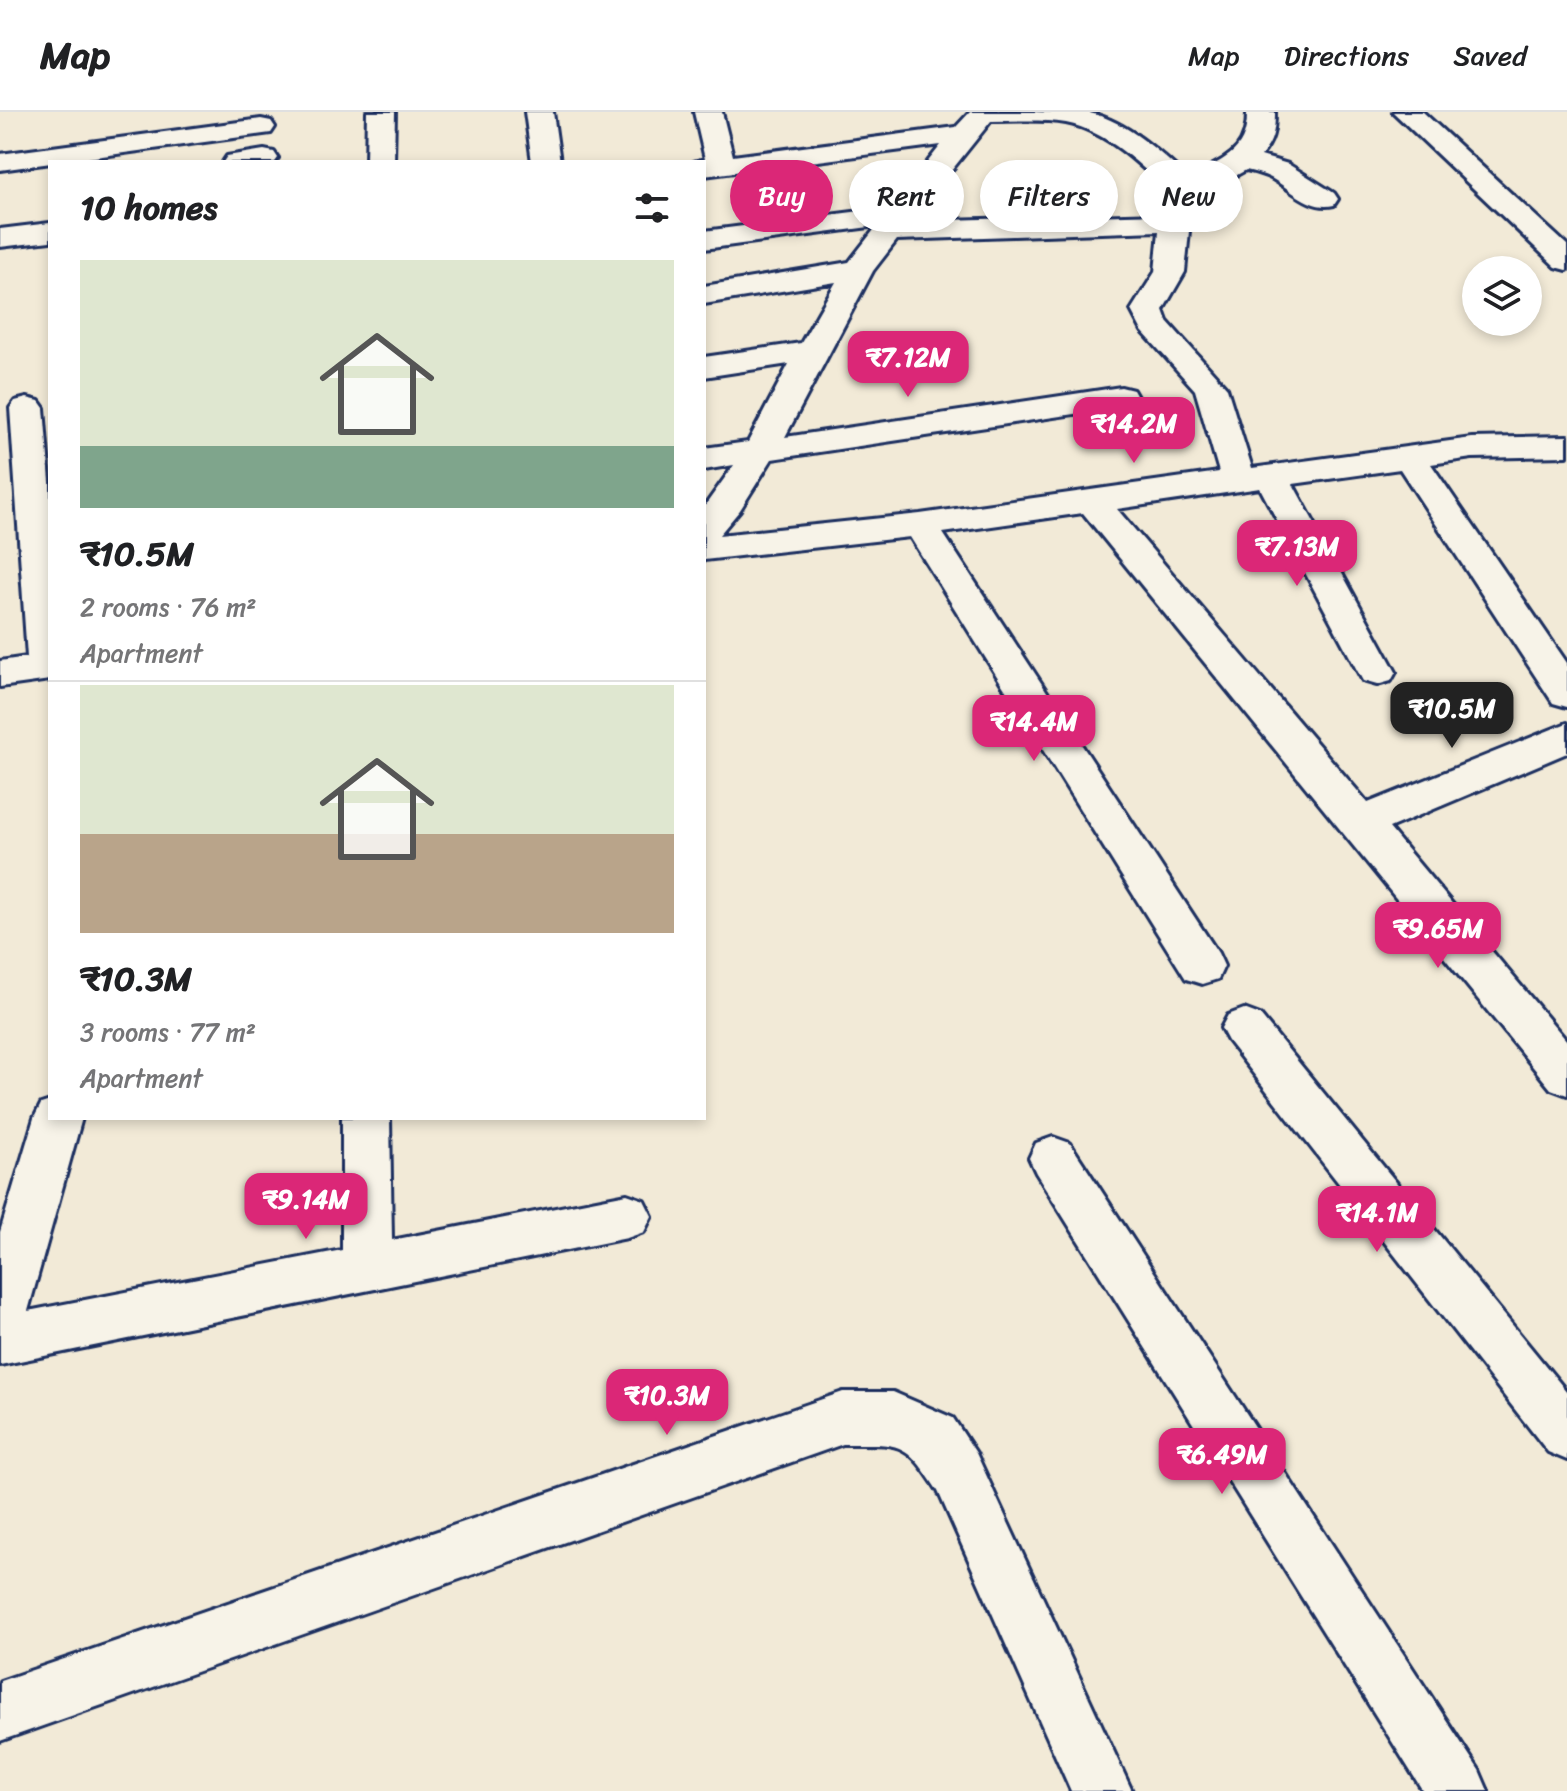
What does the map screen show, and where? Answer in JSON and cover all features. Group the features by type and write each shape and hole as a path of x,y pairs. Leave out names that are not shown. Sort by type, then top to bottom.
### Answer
{"street":[{"path":"380,160 381,112"},
{"path":"539,112 546,160"},
{"path":"708,112 712,167 905,142 978,120 1041,113 1082,119 1112,133 1152,160"},
{"path":"893,112 905,142"},
{"path":"1261,112 1264,128 1255,147 1243,160 1278,170 1324,199"},
{"path":"1407,112 1567,261"},
{"path":"946,160 978,120"},
{"path":"0,162 261,127"},
{"path":"1531,227 1567,221"},
{"path":"964,222 1134,222"},
{"path":"706,240 849,226"},
{"path":"0,238 48,232"},
{"path":"706,528 728,502 761,450 859,269 888,232"},
{"path":"1174,232 1169,276 1150,302 1147,316 1211,388 1255,478 1377,672"},
{"path":"706,295 859,269"},
{"path":"706,367 812,351"},
{"path":"706,459 1121,397"},
{"path":"26,408 48,656"},
{"path":"706,548 920,525 1472,448 1567,446"},
{"path":"1409,457 1567,693"},
{"path":"1091,500 1567,1075"},
{"path":"920,525 1202,966"},
{"path":"0,674 48,667"},
{"path":"1361,823 1567,737"},
{"path":"1244,1028 1567,1434"},
{"path":"0,1318 57,1120"},
{"path":"366,1120 367,1267"},
{"path":"1053,1158 1458,1791"},
{"path":"0,1341 627,1216"},
{"path":"0,1711 843,1418 893,1418 934,1437 957,1472 1102,1791"}]}
